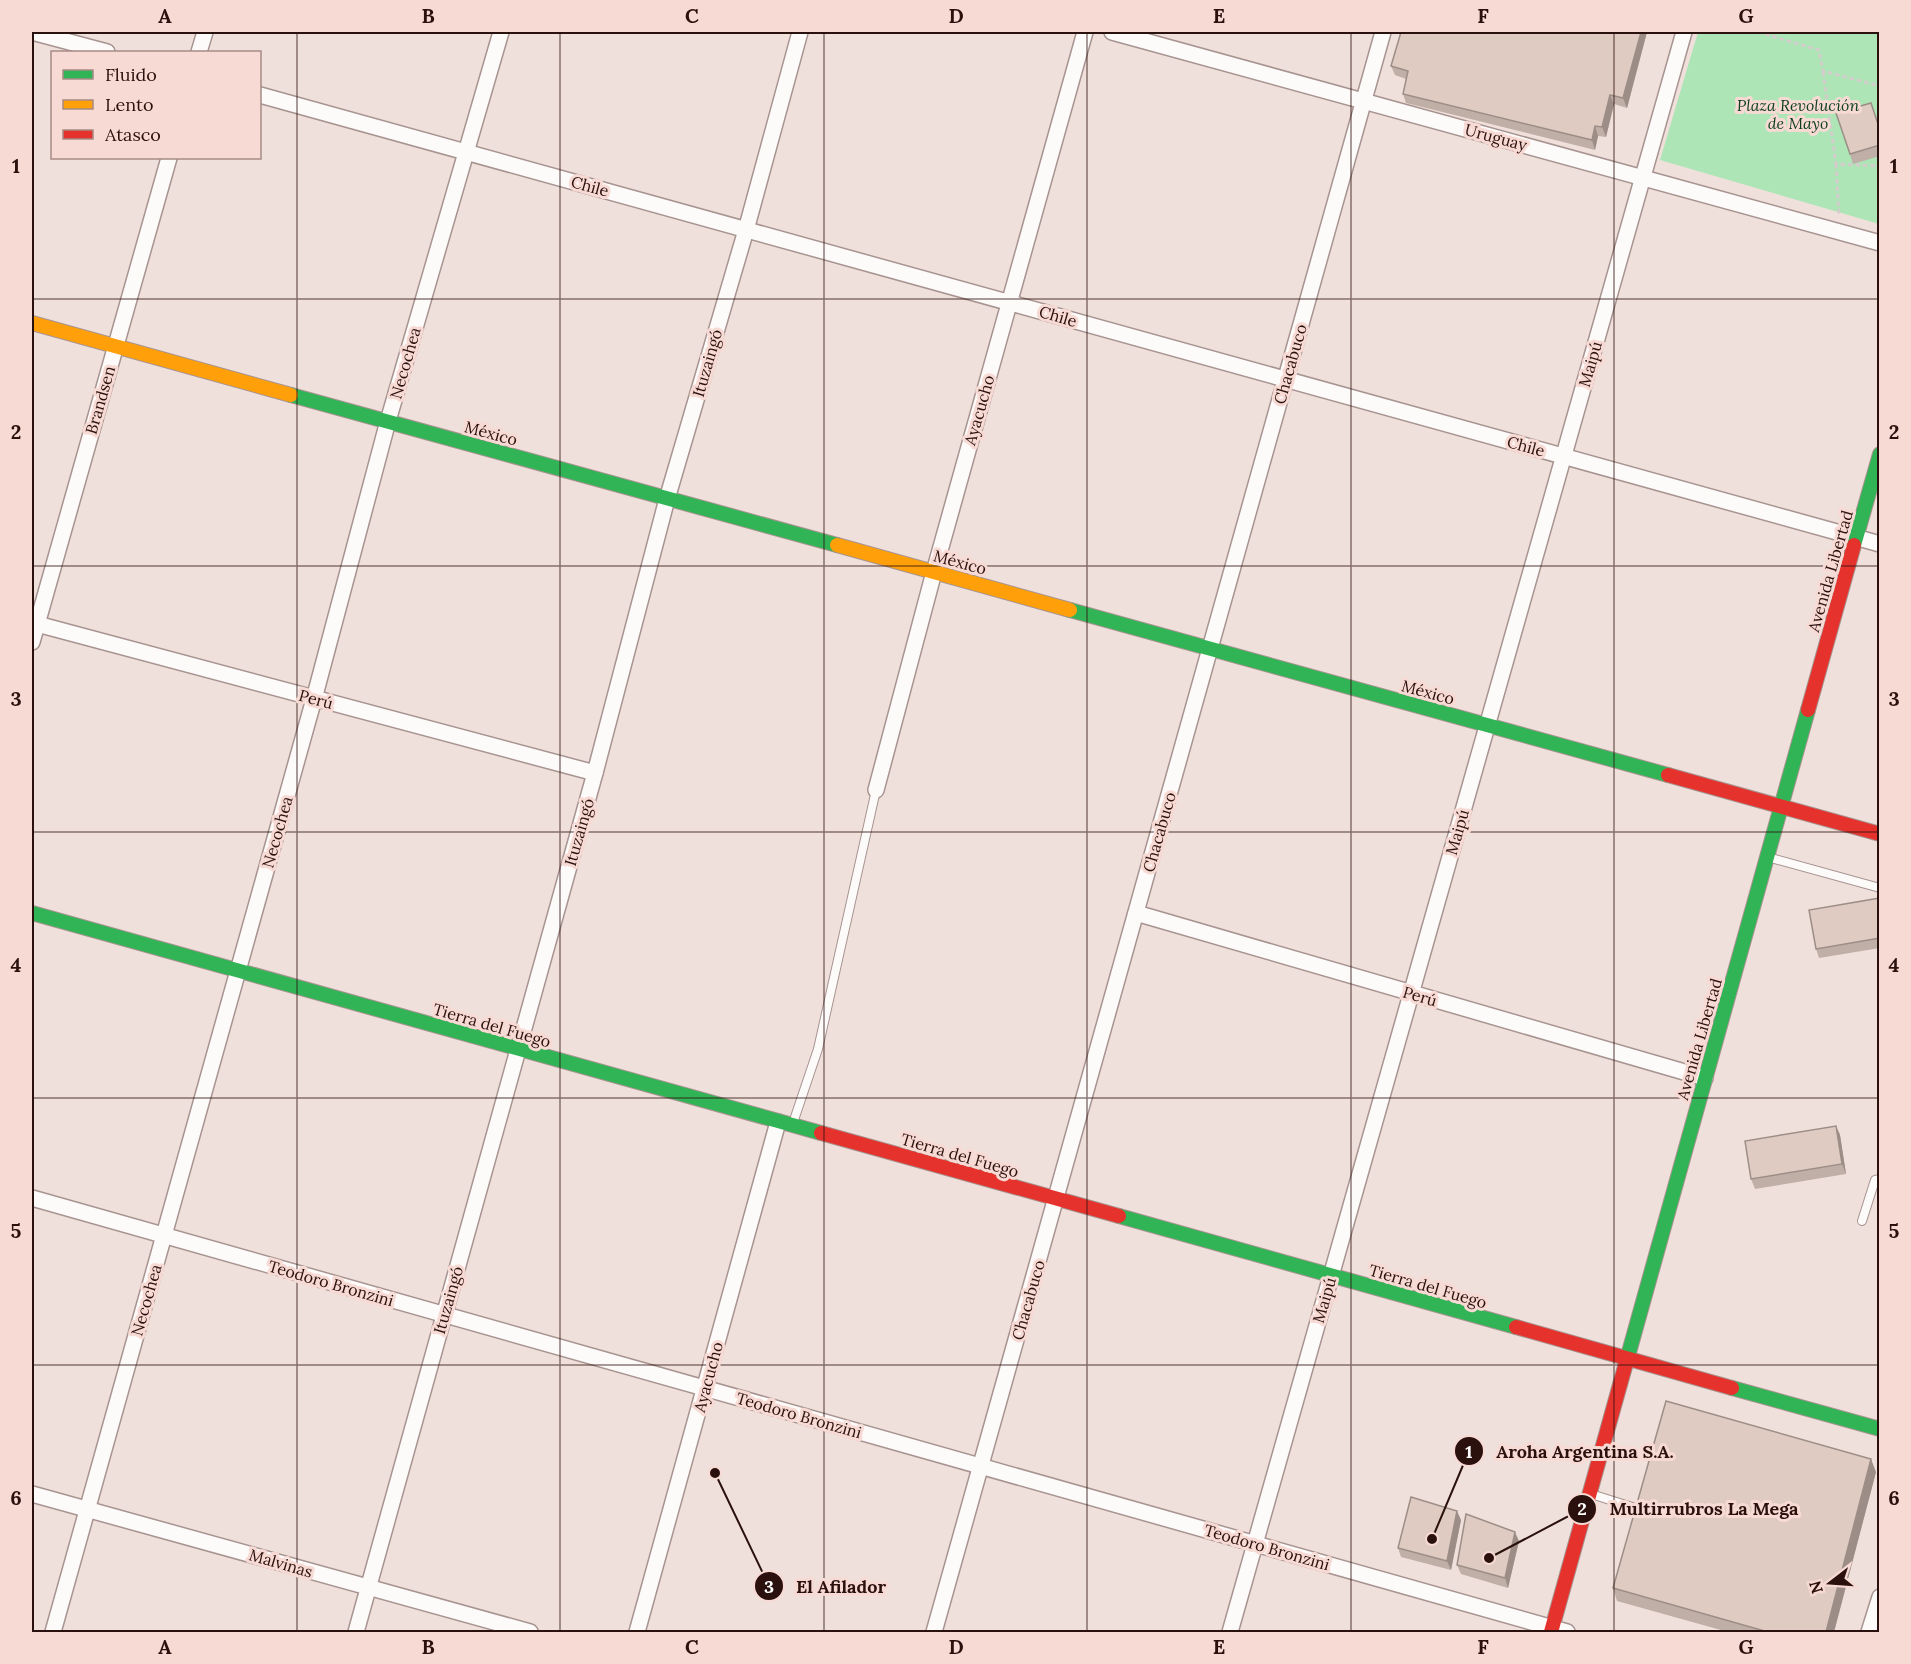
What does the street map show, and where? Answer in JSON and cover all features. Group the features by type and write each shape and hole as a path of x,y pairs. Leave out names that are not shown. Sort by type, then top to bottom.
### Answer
{"street":[{"path":"32,32 103,51"},
{"path":"199,51 205,32"},
{"name":"Necochea","path":"53,1632 314,699 388,421 501,32"},
{"name":"Ituzaingó","path":"356,1632 595,773 668,499 746,230 800,32"},
{"name":"Ayacucho","path":"876,790 934,572 1085,32"},
{"name":"Uruguay","path":"1112,32 1880,243"},
{"name":"Chacabuco","path":"934,1632 1383,32"},
{"name":"Maipú","path":"1230,1632 1684,32"},
{"name":"Chile","path":"261,95 1880,544"},
{"name":"Brandsen","path":"32,642 169,159"},
{"name":"México","path":"32,323 1880,834"},
{"name":"Avenida Libertad","path":"1556,1631 1589,1494 1880,454"},
{"name":"Perú","path":"37,624 595,773"},
{"name":"Tierra del Fuego","path":"32,913 1880,1429"},
{"name":"Perú","path":"1136,914 1705,1078"},
{"name":"Ayacucho","path":"638,1632 705,1389 785,1124"},
{"name":"Teodoro Bronzini","path":"32,1198 1556,1631"},
{"name":"Malvinas","path":"32,1494 530,1632"},
{"path":"1869,1632 1880,1597"}],"lane":[{"path":"785,1124 818,1050 876,790"},
{"path":"1766,856 1880,888"},
{"path":"1862,1221 1875,1180 1880,1179"},
{"path":"1589,1494 1657,1514"}],"path":[{"path":"1758,32 1819,50 1836,164 1839,216"},
{"path":"1823,71 1880,86"},
{"path":"1836,164 1880,166"}],"green space":[{"name":"Plaza Revolución de Mayo","path":"1698,32 1879,32 1879,224 1660,160"}],"building":[{"path":"1401,32 1641,32 1623,98 1610,95 1602,127 1595,126 1592,140 1403,94 1408,71 1391,66"},
{"path":"1871,103 1880,130 1880,145 1850,154 1836,113"},
{"path":"1880,898 1880,938 1816,949 1809,910"},
{"path":"1836,1126 1842,1164 1751,1179 1745,1141"},
{"path":"1666,1401 1871,1459 1826,1632 1768,1632 1613,1588"},
{"path":"1411,1497 1457,1511 1447,1561 1398,1548"},
{"path":"1466,1514 1515,1532 1505,1578 1457,1565"}],"traffic: fast":[{"path":"291,395 837,545"},
{"path":"1854,545 1880,454"},
{"path":"1070,610 1668,775"},
{"path":"1626,1363 1808,710"},
{"path":"32,913 821,1133"},
{"path":"1119,1216 1516,1327"},
{"path":"1732,1388 1880,1429"}],"traffic: slow":[{"path":"32,323 291,395"},
{"path":"837,545 1070,610"}],"traffic: jam":[{"path":"1808,710 1854,545"},
{"path":"1668,775 1880,834"},
{"path":"821,1133 1119,1216"},
{"path":"1516,1327 1732,1388"},
{"path":"1551,1632 1626,1363"}],"place":[{"name":"El Afilador","path":"715,1473"},
{"name":"Aroha Argentina S.A.","path":"1432,1539"},
{"name":"Multirrubros La Mega","path":"1489,1558"}]}
